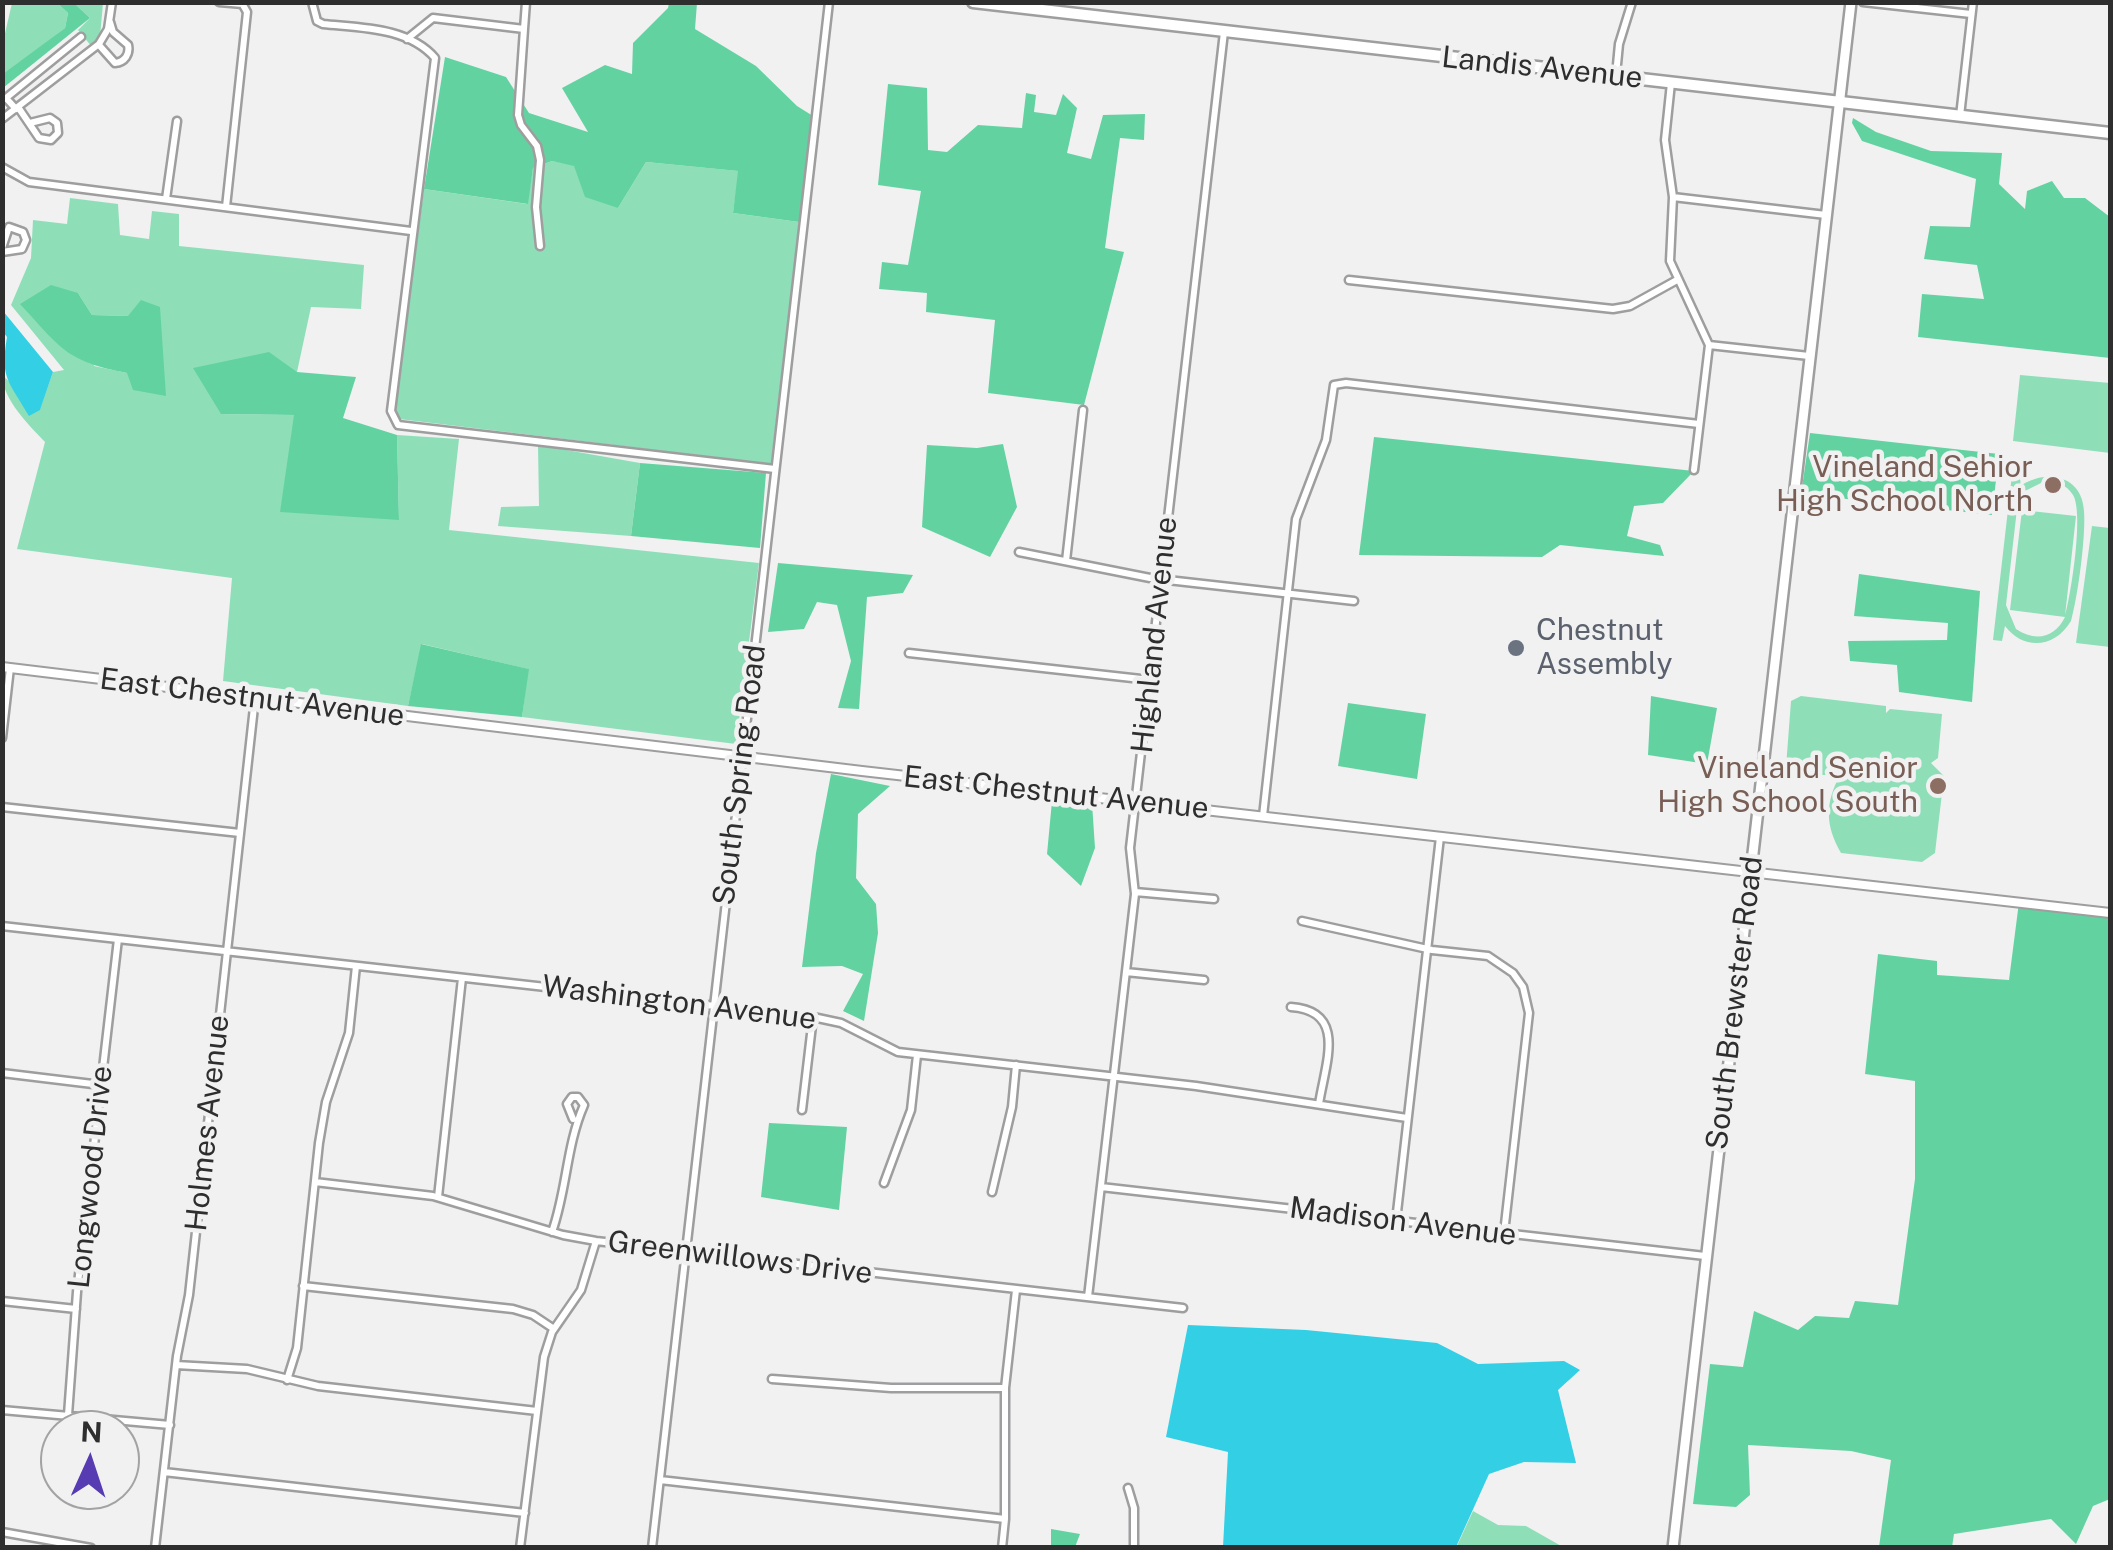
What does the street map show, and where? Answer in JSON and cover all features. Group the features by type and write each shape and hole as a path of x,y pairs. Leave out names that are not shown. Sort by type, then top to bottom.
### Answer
{"main road":[{"name":"Landis Avenue","path":"973,2 2110,133"},
{"name":"South Brewster Road","path":"1673,1548 1851,2"}],"street":[{"path":"2,120 98,44 110,21 112,2"},
{"path":"218,2 243,4 246,12 226,207"},
{"path":"312,2 317,21 322,24 382,30 407,39 436,58 391,412 398,426 775,469"},
{"path":"526,2 518,115 540,160 536,207 540,246"},
{"name":"South Spring Road","path":"652,1548 829,2"},
{"path":"1094,16 1096,2"},
{"path":"1616,76 1618,44 1632,2"},
{"path":"1864,2 1971,14"},
{"path":"1960,116 1972,2"},
{"path":"407,39 433,18 524,29"},
{"path":"98,44 116,63 129,53 128,44 114,32 110,21"},
{"name":"Highland Avenue","path":"1088,1298 1135,892 1130,858 1136,802 1224,32"},
{"path":"30,123 54,120 58,126 56,137 40,138 17,108 4,99 81,37"},
{"path":"66,50 77,62"},
{"path":"1670,82 1665,140 1673,197 1671,266 1709,345 1694,470"},
{"path":"166,199 177,120"},
{"path":"2,167 30,182 412,231"},
{"path":"1673,197 1826,215"},
{"path":"1349,280 1613,309 1630,306 1677,280"},
{"path":"1709,345 1809,356"},
{"path":"1263,816 1296,519 1324,447 1334,385 1346,383 1699,424"},
{"path":"1066,562 1083,410"},
{"path":"1019,552 1161,580 1354,601"},
{"path":"909,653 1150,680"},
{"path":"2,738 6,668"},
{"name":"East Chestnut Avenue","path":"6,668 2110,913"},
{"name":"Holmes Avenue","path":"156,1548 176,1365 189,1295 255,698"},
{"path":"2,807 240,834"},
{"path":"1396,1221 1440,836"},
{"path":"1135,892 1214,900"},
{"path":"1302,921 1426,948 1488,956 1513,973 1529,1013 1504,1234"},
{"name":"Washington Avenue","path":"2,926 813,1017 842,1024 898,1052 1114,1076 1408,1118"},
{"name":"Longwood Drive","path":"68,1410 76,1309 118,939"},
{"path":"287,1380 296,1348 326,1102 349,1032 356,966"},
{"path":"1126,972 1204,980"},
{"path":"438,1198 462,978"},
{"path":"1291,1007 1316,1012 1326,1023 1328,1046 1319,1104"},
{"path":"802,1110 813,1017"},
{"path":"884,1183 912,1104 917,1055"},
{"path":"992,1192 1012,1107 1016,1066"},
{"path":"2,1073 101,1085"},
{"path":"552,1232 565,1189 572,1133 584,1106 578,1097 572,1097 566,1104 573,1120"},
{"name":"Greenwillows Drive","path":"316,1182 438,1198 596,1241 1183,1308"},
{"name":"Madison Avenue","path":"1101,1187 1705,1256"},
{"path":"520,1548 544,1357 554,1329 580,1290 596,1241"},
{"path":"304,1286 512,1310 533,1316 554,1329"},
{"path":"1002,1548 1004,1388 1016,1290"},
{"path":"2,1300 76,1309"},
{"path":"176,1365 246,1368 287,1380 537,1411"},
{"path":"772,1379 891,1388 1004,1388"},
{"path":"2,1410 40,1413"},
{"path":"140,1421 170,1424"},
{"path":"164,1472 525,1514"},
{"path":"660,1480 1005,1519"},
{"path":"1128,1488 1134,1508 1134,1548"},
{"path":"2,1532 91,1548"}],"green space":[{"path":"12,3 57,3 68,13 65,28 4,75 3,42"},
{"path":"57,3 74,3 90,18 3,88 3,74 65,28 68,13"},
{"path":"74,3 103,3 100,37 92,47 78,30 90,18"},
{"path":"669,3 697,3 695,29 756,66 797,106 813,116 799,222 733,213 738,171 646,162 618,208 585,197 574,166 552,161 533,168 528,204 424,189 445,57 506,77 529,113 588,132 562,88 605,65 632,74 633,43"},
{"path":"888,84 927,88 928,150 947,152 978,125 1022,128 1026,93 1036,95 1034,112 1056,115 1063,94 1077,108 1067,153 1091,159 1103,115 1145,114 1144,140 1120,138 1105,248 1124,252 1084,405 988,393 995,320 926,312 927,293 879,289 882,262 908,265 921,191 878,185"},
{"path":"1853,118 1876,132 1931,151 2002,153 1999,184 2025,209 2027,191 2052,181 2064,198 2085,198 2110,217 2110,358 1918,337 1922,294 1984,299 1977,265 1924,259 1930,226 1970,227 1976,179 1862,141"},
{"path":"552,161 574,165 618,208 646,162 739,171 733,213 799,222 771,464 399,419 395,406 424,189 527,204 533,168"},
{"path":"70,198 118,204 120,235 149,239 152,211 179,214 179,246 364,265 361,309 311,307 297,372 221,414 294,415 399,520 397,435 459,439 449,530 759,563 736,744 522,717 528,669 422,644 408,706 223,681 232,578 17,549 45,442 12,403 2,375 40,409 53,372 64,370 11,305 31,258 33,220 67,224","holes":["78,293 92,315 128,316 127,373 94,366"]},
{"path":"51,285 78,293 92,315 128,316 141,300 160,307 166,396 133,390 127,373 90,363 56,342 20,304"},
{"path":"269,352 297,372 356,377 343,418 397,435 399,520 280,512 294,415 221,414 193,368"},
{"path":"2020,375 2110,383 2110,453 2013,441"},
{"path":"1810,433 1999,454 1992,515 1801,494"},
{"path":"1374,437 1694,471 1663,503 1634,506 1627,536 1660,545 1664,556 1560,545 1542,557 1359,555"},
{"path":"1003,444 1017,507 990,557 922,527 927,445 977,448"},
{"path":"538,445 640,463 631,536 498,526 501,507 539,506"},
{"path":"640,463 766,473 760,548 631,536"},
{"path":"2013,466 2022,466 2020,486 2040,478 2061,478 2077,489 2082,499 2084,535 2076,597 2071,621 2057,637 2030,643 2005,626 2002,641 1993,640","holes":["2045,481 2064,486 2073,495 2076,505 2077,536 2065,616 2076,516 2022,510 2010,610 2065,617 2056,630 2044,636 2030,636 2016,629 2006,605 2017,509 2023,492"]},
{"path":"2092,526 2110,528 2110,647 2076,643"},
{"path":"778,563 913,575 903,593 867,597 859,709 838,708 851,661 837,605 817,602 804,629 768,632"},
{"path":"1859,574 1980,591 1972,702 1899,692 1897,665 1850,661 1848,641 1947,640 1948,623 1854,616"},
{"path":"421,644 529,669 522,717 408,706"},
{"path":"1651,696 1717,708 1707,764 1648,755"},
{"path":"1801,696 1886,706 1886,713 1890,709 1942,714 1938,758 1931,763 1944,776 1935,853 1922,862 1841,853 1829,814 1840,775 1809,775 1786,767 1791,701"},
{"path":"1348,703 1426,714 1417,779 1338,766"},
{"path":"831,774 890,786 858,814 856,878 876,904 878,933 864,1021 843,1011 863,974 842,966 802,967 816,853"},
{"path":"1052,801 1092,803 1095,848 1081,886 1047,854"},
{"path":"2019,902 2110,913 2110,1499 2093,1506 2076,1544 2051,1519 1954,1534 1952,1547 1879,1547 1891,1460 1851,1451 1748,1445 1750,1495 1736,1507 1693,1504 1710,1364 1743,1367 1754,1311 1798,1330 1815,1316 1849,1318 1855,1301 1898,1305 1915,1179 1915,1081 1865,1074 1878,954 1937,961 1937,975 2009,980"},
{"path":"769,1123 847,1127 839,1210 761,1197"},
{"path":"1473,1511 1498,1525 1526,1526 1563,1547 1456,1548"},
{"path":"1051,1529 1080,1534 1075,1547 1051,1547"}],"water":[{"path":"3,311 53,372 40,410 29,416 5,371 7,337 3,332"},
{"path":"1188,1325 1306,1330 1437,1343 1478,1364 1564,1361 1580,1370 1558,1390 1576,1463 1524,1462 1489,1474 1456,1547 1223,1547 1228,1452 1166,1437"}],"place":[{"name":"Vineland Sehior High School North","path":"2053,485"},
{"name":"Chestnut Assembly","path":"1516,648"},
{"name":"Vineland Senior High School South","path":"1938,786"}]}
